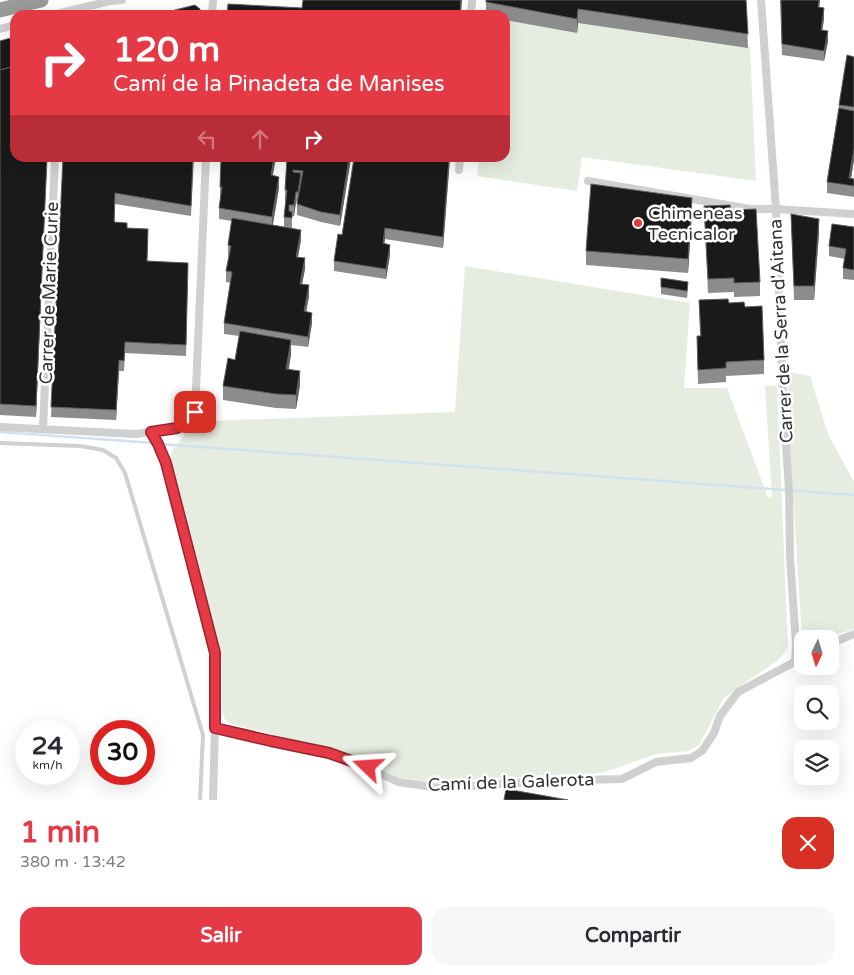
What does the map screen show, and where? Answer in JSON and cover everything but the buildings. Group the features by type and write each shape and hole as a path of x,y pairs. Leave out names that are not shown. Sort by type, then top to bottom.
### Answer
{"highway":[{"path":"0,10 41,0"}],"street":[{"path":"76,10 110,1 122,0"},
{"name":"Carrer de la Serra d'Aitana","path":"761,0 776,209 783,398 789,490 790,557 795,630"},
{"name":"Carrer de Marie Curie","path":"43,429 55,162"},
{"path":"0,427 136,434 177,428 195,412 206,162"},
{"path":"459,170 460,162"},
{"path":"588,181 750,209 854,214"},
{"path":"151,432 166,463 215,653 213,800"},
{"path":"839,640 854,634"},
{"name":"Camí de la Galerota","path":"215,728 329,753 368,767 398,782 440,788 543,781 622,779 656,762 692,758 702,751 714,733 720,716 738,692 794,663"}],"lane":[{"path":"0,443 80,446 103,450 116,458 125,473 204,735 200,800"}],"shaded area":[{"path":"510,20 578,23 750,47 756,181 582,157 577,191 477,176 479,162 510,162"},
{"path":"465,266 690,303 684,388 727,388 768,498 772,496 765,386 777,386 788,648 777,661 723,699 699,745 689,751 656,754 602,773 429,782 397,777 371,763 337,751 235,725 225,720 222,710 222,660 169,460 173,450 190,427 210,421 455,412"},
{"path":"790,372 810,376 828,434 854,482 854,629 839,634 839,630 801,630 787,397"}],"waterway":[{"path":"0,432 154,443"},
{"path":"160,444 854,495"}],"place":[{"name":"Chimeneas Tecnicalor","path":"638,223"}],"route":[{"path":"195,412 177,428 151,432 166,463 215,653 215,728 329,753 368,767"}]}
